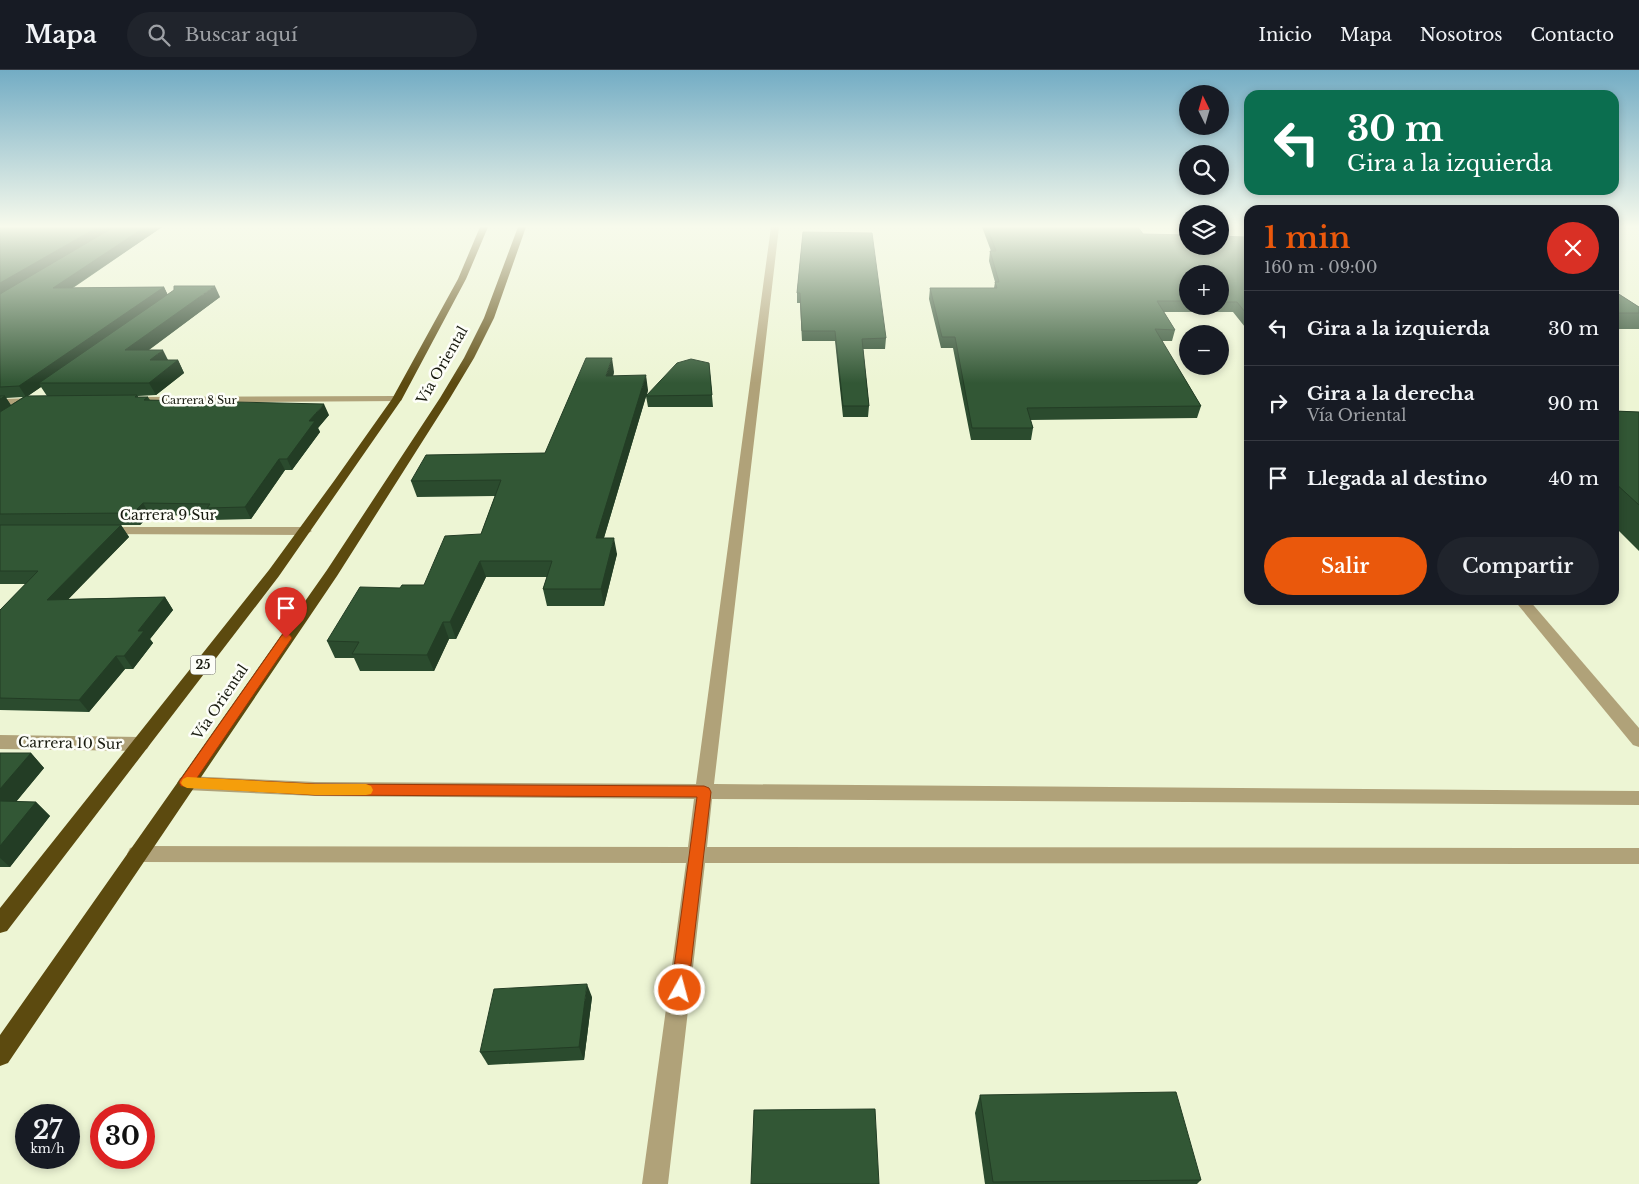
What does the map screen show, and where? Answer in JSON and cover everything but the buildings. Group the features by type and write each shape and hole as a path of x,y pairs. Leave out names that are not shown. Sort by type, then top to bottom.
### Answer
{"highway":[{"name":"Vía Oriental","path":"0,924 305,531 397,399 462,279"},
{"name":"Vía Oriental","path":"0,1055 186,782 332,573 469,358 489,318 503,279"}],"street":[{"path":"655,1184 768,279"},
{"path":"15,412 46,390"},
{"name":"Carrera 8 Sur","path":"119,400 397,399"},
{"path":"0,402 50,401"},
{"name":"Carrera 9 Sur","path":"89,531 305,531"},
{"path":"1525,605 1639,740"},
{"name":"Carrera 10 Sur","path":"0,742 141,744"},
{"path":"186,782 315,789 1639,798"},
{"path":"137,854 1639,856"}],"slow traffic":[{"path":"187,783 366,790"}],"route":[{"path":"286,638 186,782 315,789 704,792 680,990"}]}
